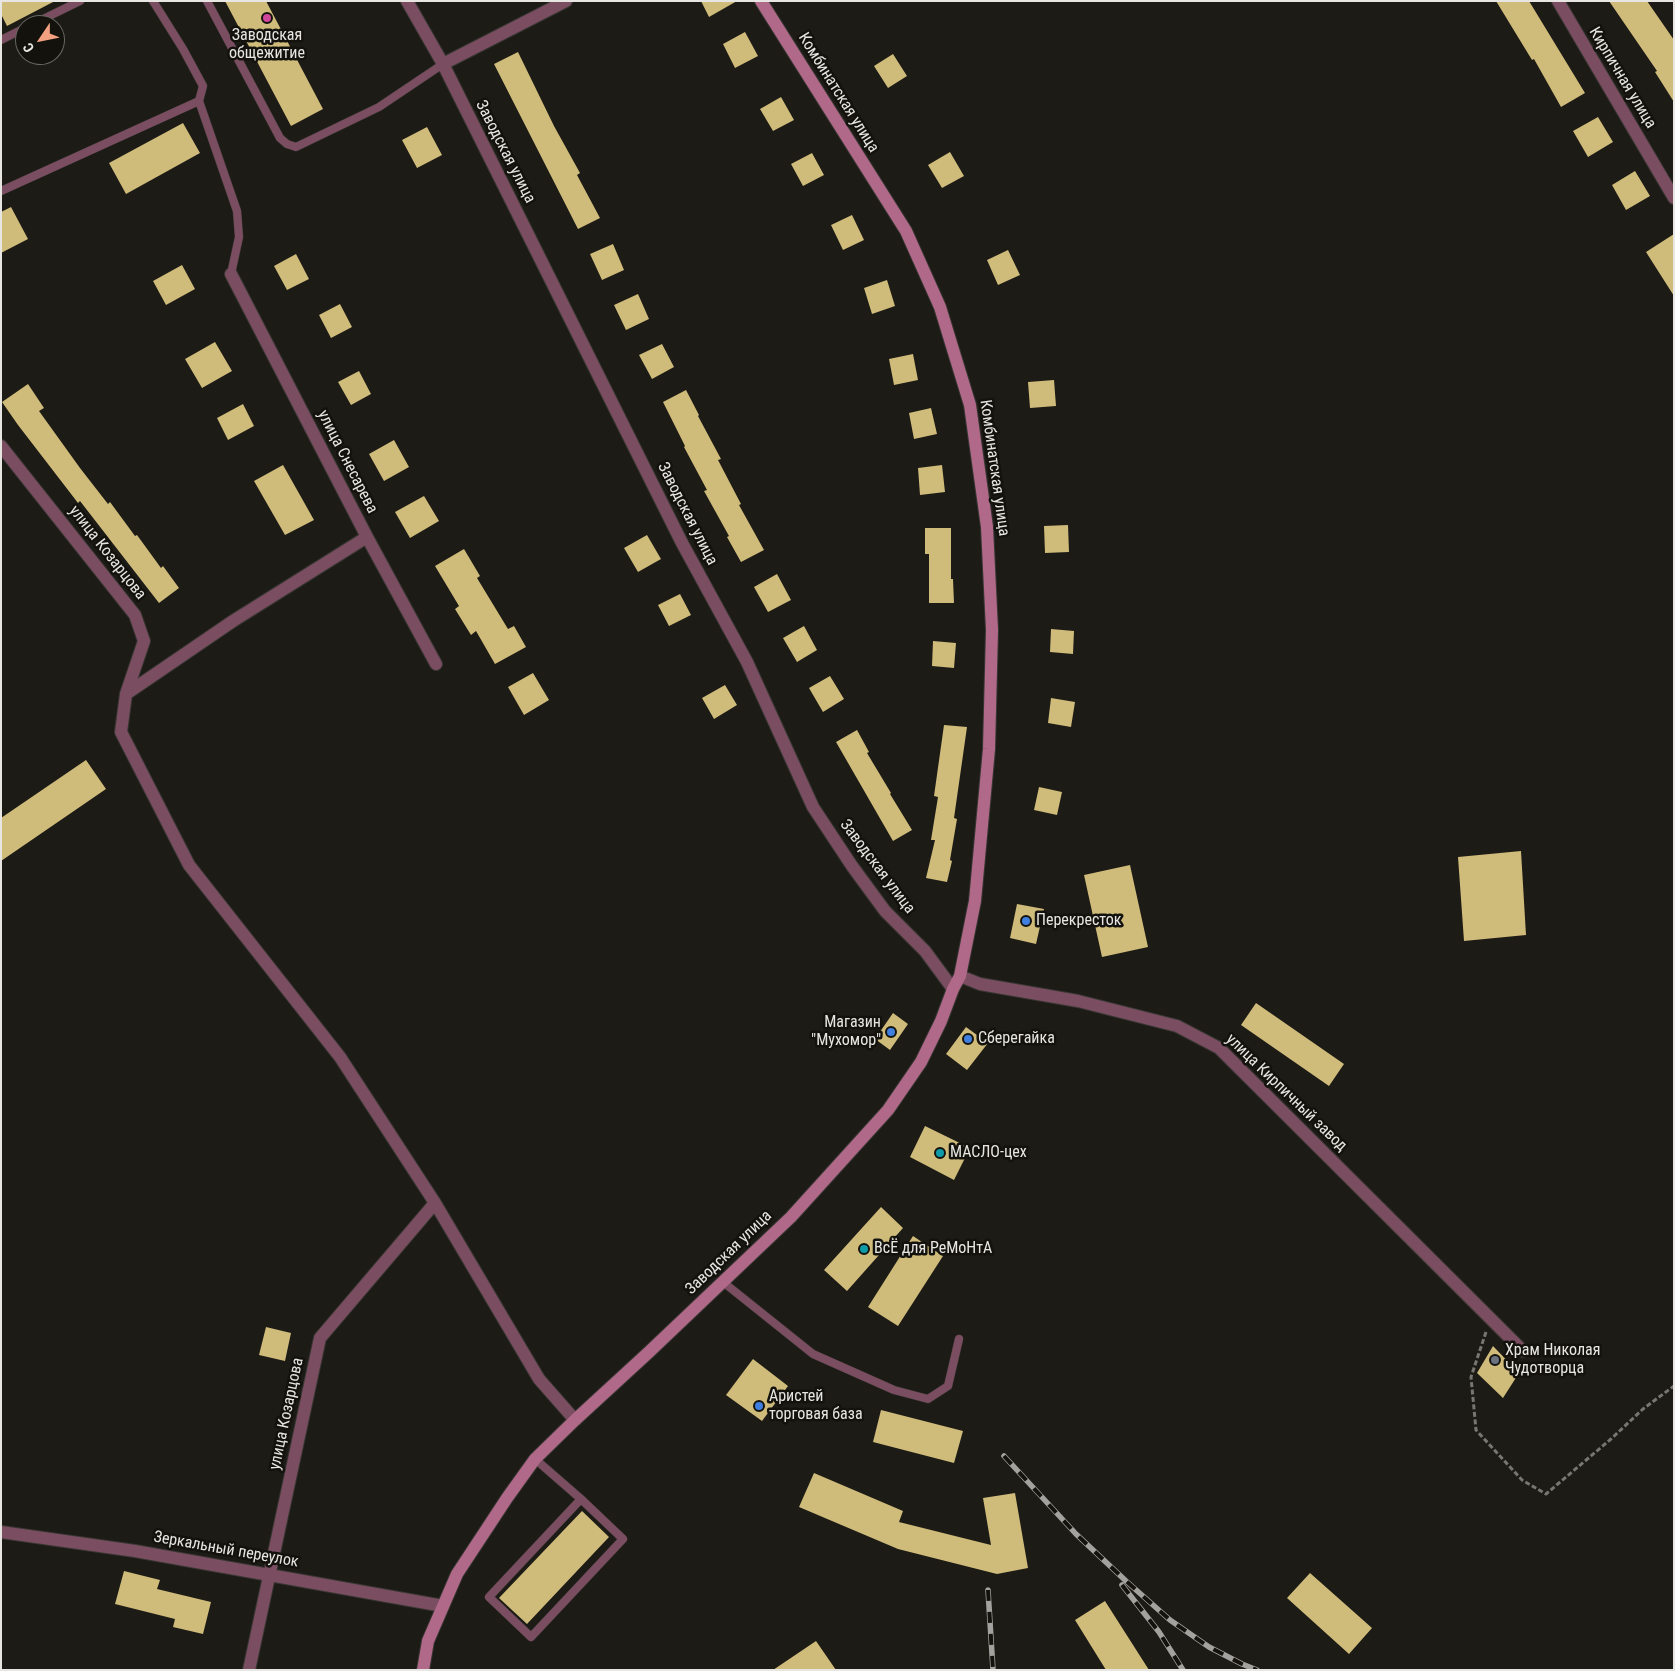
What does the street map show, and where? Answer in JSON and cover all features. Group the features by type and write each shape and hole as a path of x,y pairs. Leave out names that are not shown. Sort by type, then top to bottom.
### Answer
{"main road":[{"name":"Комбинатская улица","path":"762,1 906,232 940,307 970,404 987,527 992,630 989,749 975,901 960,976 953,989"},
{"name":"Заводская улица","path":"423,1670 428,1641 457,1574 507,1498 536,1459 791,1216 888,1110 921,1062 941,1021 953,989"}],"street":[{"name":"Заводская улица","path":"407,1 443,64 682,543 746,662 813,807 852,866 885,911 925,951 953,989"},
{"path":"443,64 566,1"},
{"name":"Кирпичная улица","path":"1558,1 1674,198"},
{"name":"улица Снесарева","path":"231,274 367,537 436,664"},
{"name":"улица Козарцова","path":"1,446 135,614 144,640 126,694 121,732 189,865 340,1056 435,1203 540,1379 576,1420"},
{"path":"126,694 233,621 367,537"},
{"name":"улица Кирпичный завод","path":"960,976 980,984 1078,1001 1177,1026 1219,1048 1523,1351"},
{"name":"улица Козарцова","path":"249,1670 320,1338 435,1203"},
{"name":"Зеркальный переулок","path":"1,1532 135,1551 443,1606"}],"lane":[{"path":"51,15 80,1"},
{"path":"153,1 183,49 203,86 199,100 237,211 239,237 231,274"},
{"path":"207,1 280,138 287,144 296,147 379,107 443,64"},
{"path":"1,40 15,33"},
{"path":"1,191 199,100"},
{"path":"723,1282 813,1354 894,1390 928,1399 948,1386 958,1339"},
{"path":"536,1459 581,1499 622,1539 531,1637 489,1597 581,1499"}],"path":[{"path":"1490,1318 1471,1377 1476,1430 1522,1480 1546,1494 1611,1440 1643,1409 1674,1386"}],"building":[{"path":"1,1 55,1 28,15 15,15 15,22 7,26 1,14"},
{"path":"225,1 266,1 323,109 291,126"},
{"path":"701,1 737,1 709,17"},
{"path":"1496,1 1529,1 1585,93 1561,107 1534,59 1532,60"},
{"path":"1609,1 1647,1 1674,40 1674,102 1655,72 1657,71"},
{"path":"745,32 758,56 735,68 723,44"},
{"path":"518,52 554,126 580,173 577,175 600,218 578,229 494,64"},
{"path":"893,54 907,76 888,88 874,66"},
{"path":"781,97 794,120 773,131 760,109"},
{"path":"1598,117 1613,142 1588,157 1573,131"},
{"path":"183,123 200,153 126,194 109,163"},
{"path":"427,127 442,155 417,168 402,140"},
{"path":"950,152 964,176 942,188 928,165"},
{"path":"812,153 824,175 803,186 791,164"},
{"path":"1635,171 1650,196 1626,210 1612,185"},
{"path":"11,207 28,239 1,253 1,212"},
{"path":"852,215 864,240 843,250 831,225"},
{"path":"1674,234 1674,296 1646,252"},
{"path":"613,244 624,270 602,280 590,254"},
{"path":"1008,250 1020,275 998,285 987,260"},
{"path":"296,254 309,279 287,290 274,266"},
{"path":"182,265 195,289 166,305 153,281"},
{"path":"887,280 895,306 872,314 864,288"},
{"path":"638,294 649,319 626,330 614,305"},
{"path":"340,304 352,327 331,338 319,315"},
{"path":"215,342 232,371 202,388 185,359"},
{"path":"662,344 674,367 652,379 639,355"},
{"path":"913,354 918,380 894,385 889,359"},
{"path":"359,371 371,394 351,405 338,382"},
{"path":"1054,380 1056,406 1030,408 1028,382"},
{"path":"28,384 44,408 39,411 80,468 108,504 110,502 135,536 137,535 161,568 163,566 179,588 159,603 80,501 78,503 2,402"},
{"path":"686,390 721,459 718,460 741,504 739,505 764,550 741,562 704,491 707,490 663,402"},
{"path":"243,404 254,426 228,440 217,418"},
{"path":"931,408 937,434 914,439 909,413"},
{"path":"394,440 409,467 384,481 369,454"},
{"path":"283,465 314,520 285,535 254,481"},
{"path":"942,465 945,492 920,495 918,468"},
{"path":"424,496 439,521 410,538 395,512"},
{"path":"1068,525 1069,552 1045,553 1044,526"},
{"path":"925,528 951,528 951,579 953,579 954,603 929,603 929,554 925,554"},
{"path":"647,535 661,559 638,572 624,548"},
{"path":"464,549 480,576 477,578 508,629 514,626 526,647 495,664 476,631 471,635 455,609 459,606 435,566"},
{"path":"777,574 791,600 768,612 754,587"},
{"path":"680,594 691,615 669,626 658,605"},
{"path":"804,626 817,650 797,662 783,638"},
{"path":"1051,629 1074,631 1073,654 1050,652"},
{"path":"933,641 956,643 954,668 932,666"},
{"path":"533,673 549,700 524,715 508,687"},
{"path":"830,676 844,699 823,712 809,688"},
{"path":"725,685 737,705 714,719 702,698"},
{"path":"1051,698 1075,702 1071,727 1048,723"},
{"path":"944,725 967,727 954,818 957,819 950,860 952,861 947,882 926,878 935,840 931,840 938,797 934,796"},
{"path":"857,730 869,752 867,753 912,830 893,841 836,742"},
{"path":"86,760 106,789 1,861 1,818"},
{"path":"1039,787 1062,792 1057,815 1034,810"},
{"path":"1521,851 1526,935 1464,941 1458,857"},
{"path":"1130,865 1148,947 1102,957 1084,875"},
{"path":"1017,904 1044,909 1036,944 1010,938"},
{"path":"1256,1003 1344,1064 1329,1086 1241,1025"},
{"name":"Магазин \"Мухомор\"","path":"893,1013 908,1024 890,1050 875,1039"},
{"path":"966,1027 988,1043 967,1070 946,1054"},
{"name":"МАСЛО-цех","path":"925,1126 970,1148 954,1180 910,1157"},
{"name":"ВсЁ для РеМоНтА","path":"881,1207 903,1228 847,1291 824,1270"},
{"path":"913,1236 943,1256 898,1326 868,1307"},
{"path":"266,1327 291,1333 285,1361 259,1355"},
{"name":"Храм Николая Чудотворца","path":"1493,1346 1519,1373 1503,1398 1477,1373"},
{"path":"753,1359 788,1386 762,1421 726,1395"},
{"path":"881,1410 963,1431 954,1463 873,1442"},
{"path":"814,1473 903,1511 899,1522 991,1545 983,1498 1015,1493 1028,1568 997,1574 898,1549 799,1507"},
{"path":"582,1511 609,1537 527,1624 499,1598"},
{"path":"124,1571 160,1580 157,1589 211,1602 203,1634 173,1627 175,1619 115,1604"},
{"path":"1310,1573 1372,1628 1349,1654 1287,1598"},
{"path":"1105,1601 1149,1670 1106,1670 1075,1620"},
{"path":"816,1641 836,1670 773,1670"}],"railway":[{"path":"1004,1456 1076,1534 1170,1620 1209,1647 1257,1670"},
{"path":"1122,1585 1159,1632 1183,1670"},
{"path":"988,1590 993,1670"}],"place":[{"name":"Заводская общежитие","path":"267,18"},
{"name":"Перекресток","path":"1026,921"},
{"name":"Магазин \"Мухомор\"","path":"891,1032"},
{"name":"Сберегайка","path":"968,1039"},
{"name":"МАСЛО-цех","path":"940,1153"},
{"name":"ВсЁ для РеМоНтА","path":"864,1249"},
{"name":"Храм Николая Чудотворца","path":"1495,1360"},
{"name":"Аристей торговая база","path":"759,1406"}]}
